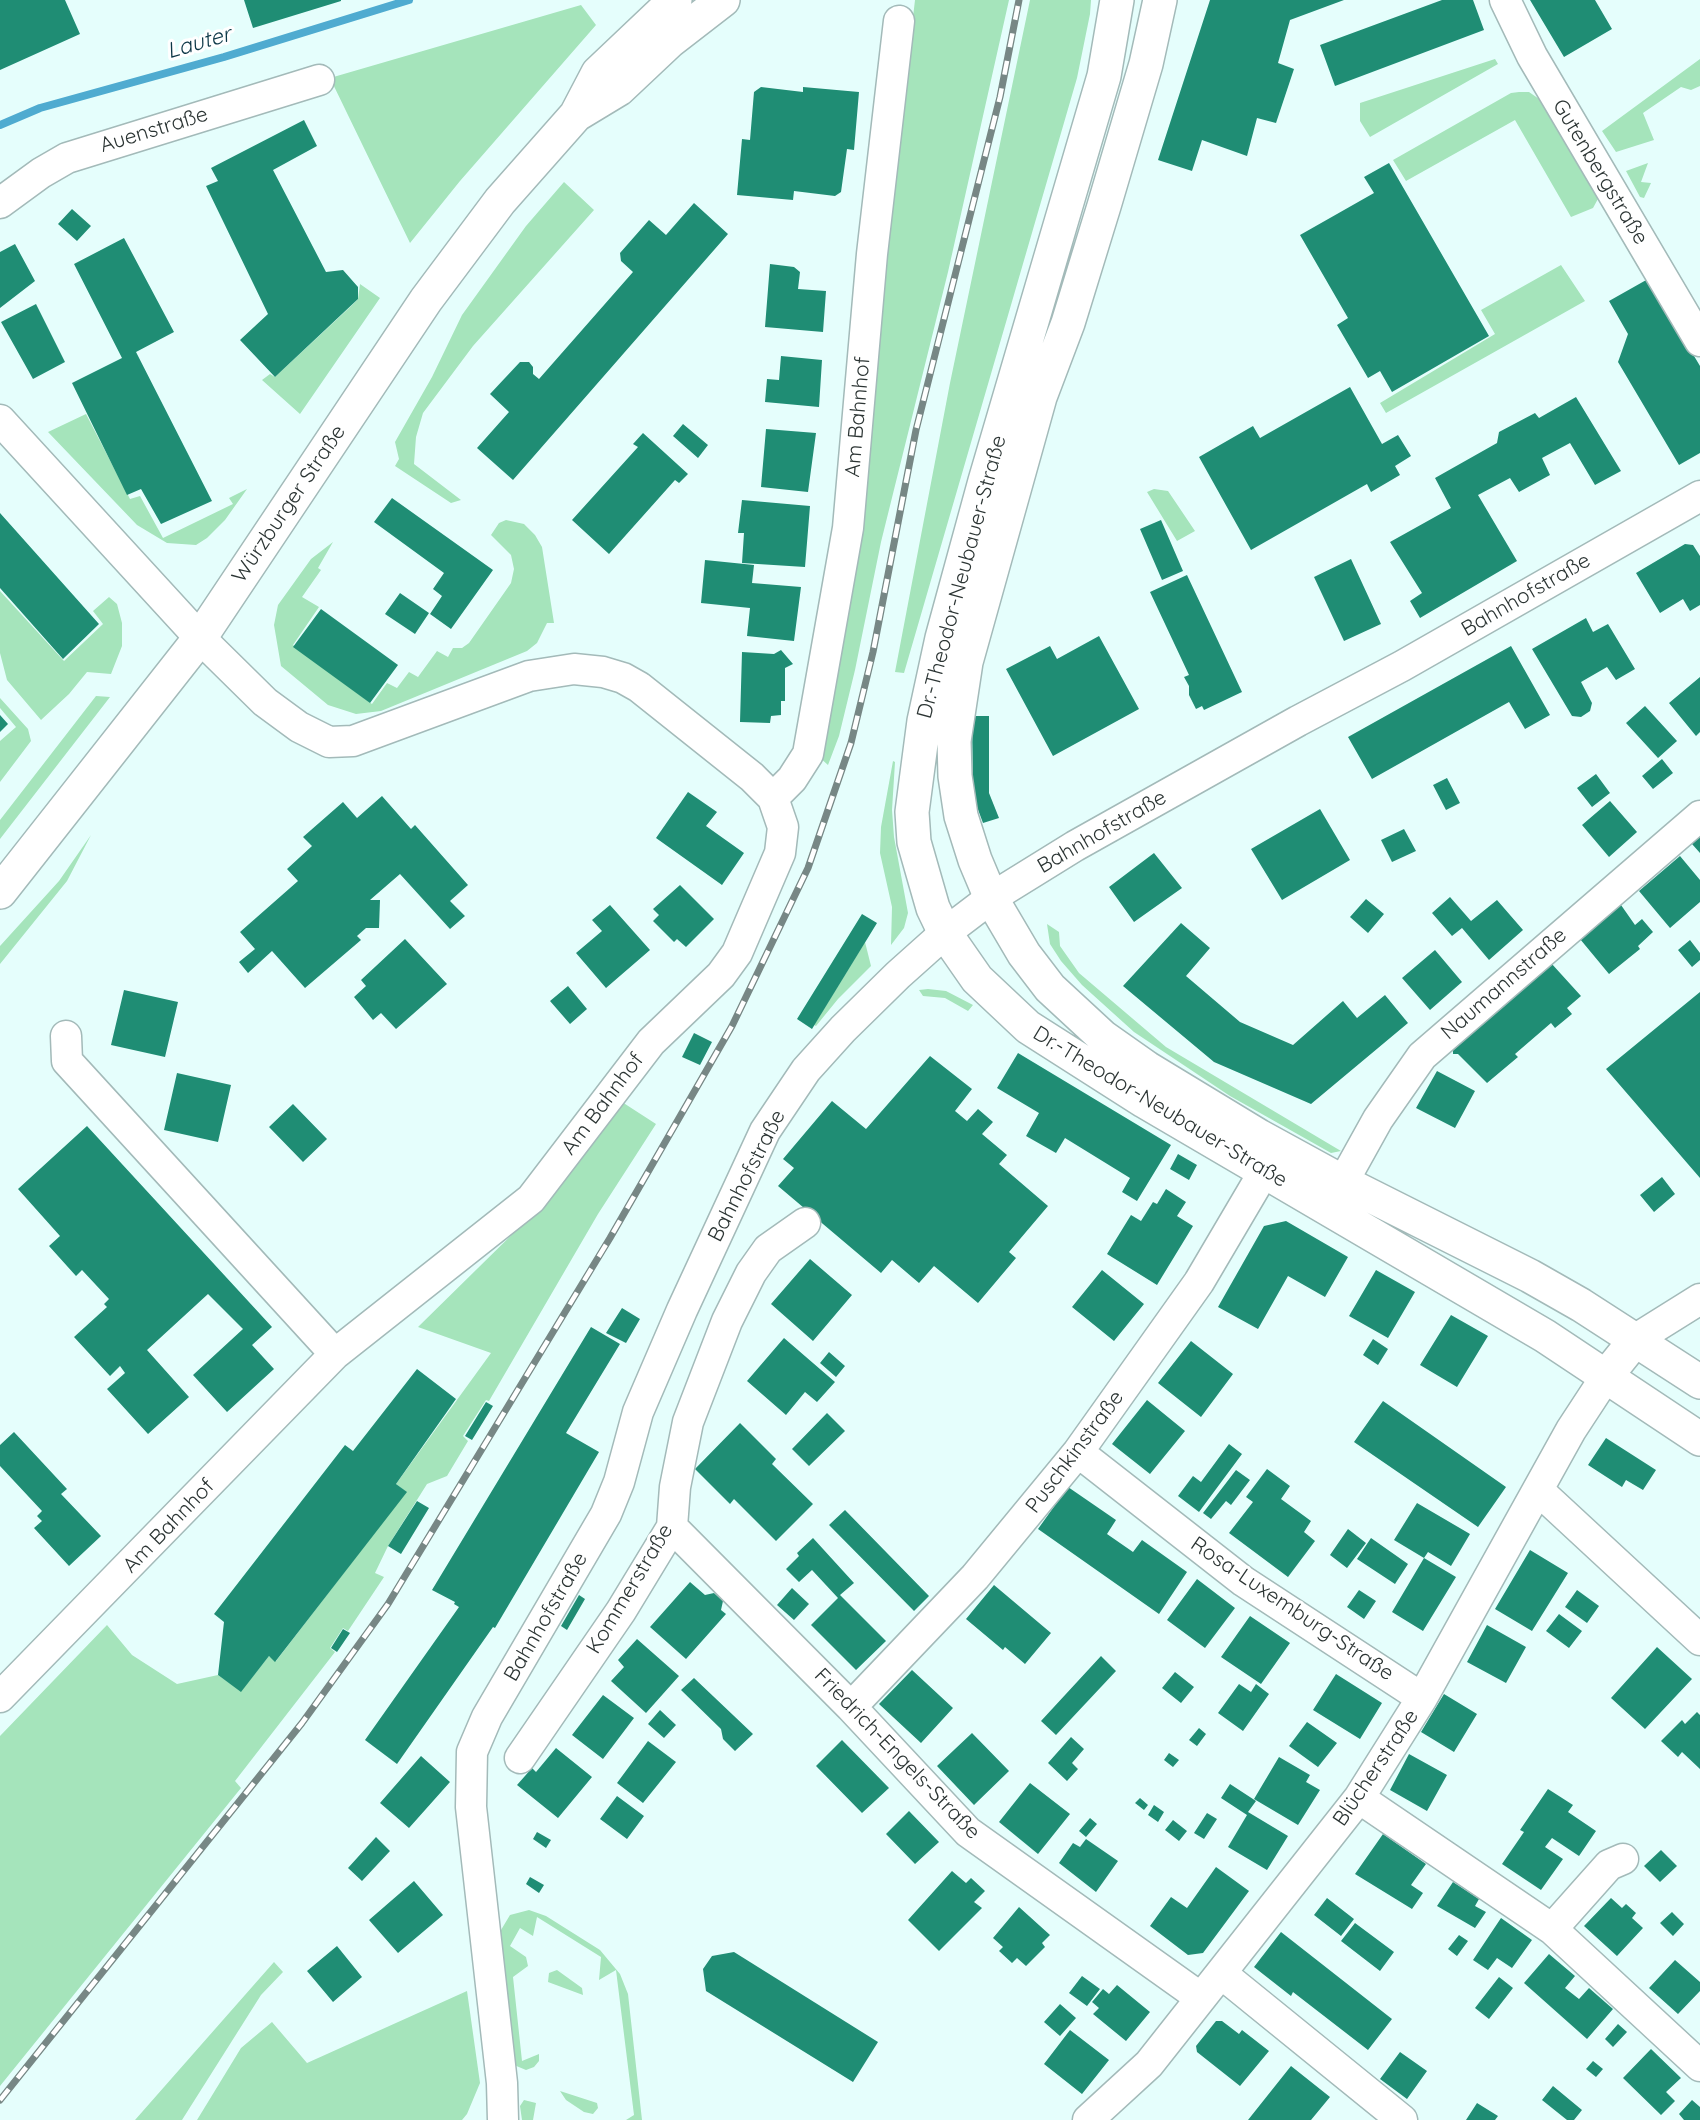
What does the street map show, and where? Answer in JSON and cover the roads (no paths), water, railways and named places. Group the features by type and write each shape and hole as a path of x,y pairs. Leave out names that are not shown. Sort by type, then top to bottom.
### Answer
{"main road":[{"name":"Würzburger Straße","path":"0,892 200,638 426,300 500,201 576,115 598,72 675,0"},
{"name":"Würzburger Straße","path":"576,115 619,89 670,41 723,0"},
{"name":"Dr.-Theodor-Neubauer-Straße","path":"1117,0 1104,76 982,492 942,638 924,721 914,783 914,842 933,908 945,933 977,979 1028,1027 1144,1101 1265,1170 1607,1375 1700,1439"},
{"name":"Dr.-Theodor-Neubauer-Straße","path":"1160,0 1146,64 1068,322 1037,408 992,564 959,698 954,741 955,776 961,816 991,898 1024,954 1050,988 1103,1037 1204,1103 1342,1182 1530,1276 1636,1339 1700,1382"},
{"path":"1607,1375 1636,1339"}],"street":[{"name":"Gutenbergstraße","path":"1504,0 1532,56 1700,341"},
{"name":"Am Bahnhof","path":"773,798 792,779 808,754 848,528 872,254 899,21"},
{"name":"Auenstraße","path":"0,203 41,173 67,158 319,80"},
{"path":"0,420 200,638"},
{"name":"Bahnhofstraße","path":"503,2120 502,2083 471,1807 470,1765 474,1743 606,1514 619,1482 638,1412 765,1131 806,1070 843,1029 945,933 991,898 1075,846 1298,721 1402,666 1699,498"},
{"name":"Am Bahnhof","path":"0,1696 189,1506 335,1354 531,1199 651,1042 721,975 737,953 780,853 783,827 773,798 752,777 639,687 623,678 603,672 574,669 529,676 474,694 382,731 341,743 329,742 274,708 200,638"},
{"name":"Naumannstraße","path":"1342,1182 1378,1119 1422,1056 1700,816"},
{"path":"66,1036 67,1061 335,1354"},
{"name":"Puschkinstraße","path":"851,1707 975,1577 1078,1452 1199,1282 1265,1170"},
{"name":"Kommerstraße","path":"520,1758 621,1611 672,1527 675,1487 688,1422 727,1321 751,1273 768,1249 805,1223"},
{"path":"1636,1339 1700,1299"},
{"name":"Blücherstraße","path":"1088,2120 1149,2064 1359,1798 1422,1698 1571,1430 1607,1375"},
{"name":"Rosa-Luxemburg-Straße","path":"1078,1452 1243,1581 1422,1698"},
{"path":"1538,1490 1700,1640"},
{"name":"Friedrich-Engels-Straße","path":"672,1527 851,1707 968,1832 1201,1998"},
{"path":"1359,1798 1552,1929 1700,2066"},
{"path":"1552,1929 1609,1865 1623,1859"},
{"path":"1222,1974 1402,2120"}],"waterway":[{"name":"Lauter","path":"0,125 40,108 224,57 409,0"}],"railway":[{"path":"0,2100 302,1723 388,1604 610,1238 732,1026 808,868 851,743 873,652 916,430 1000,97 1019,0"}]}
